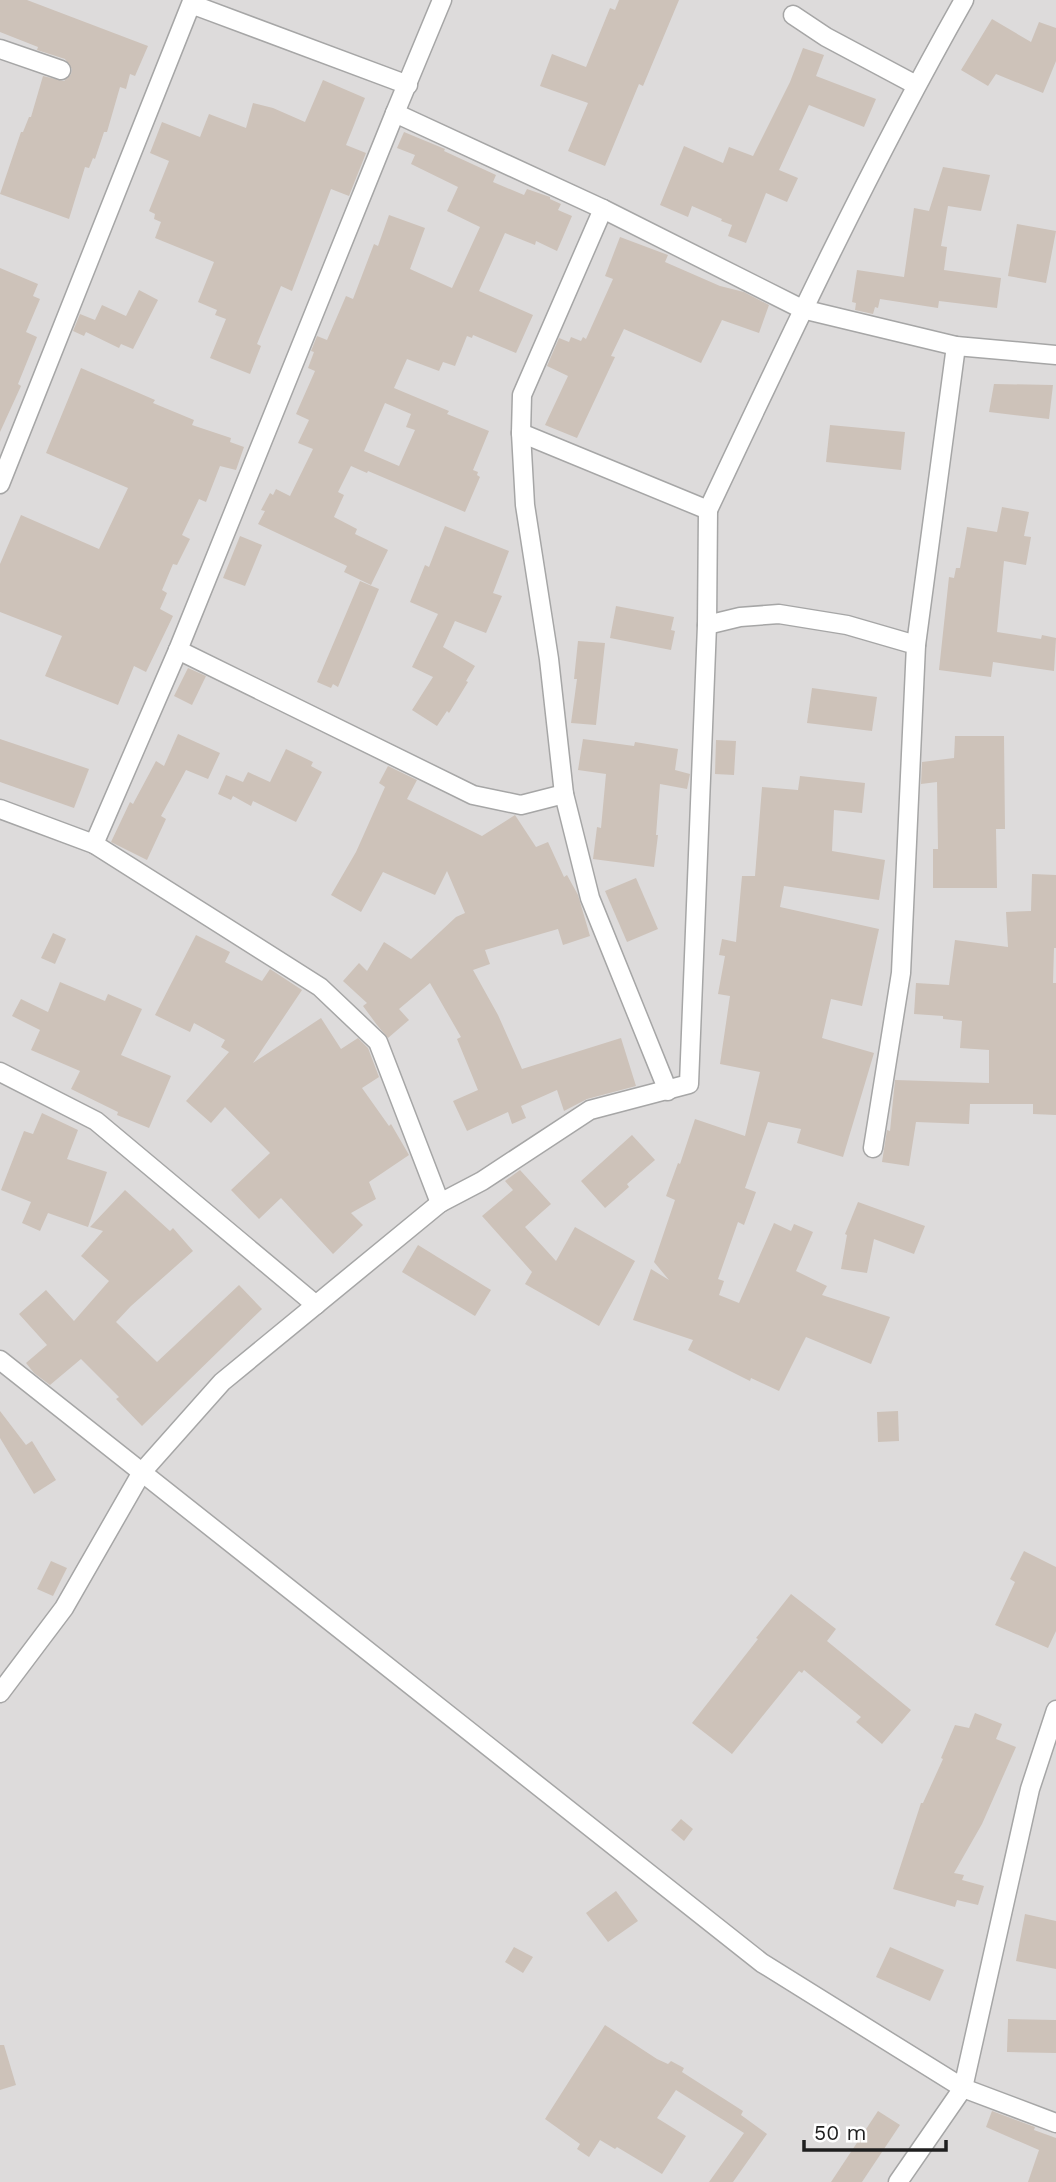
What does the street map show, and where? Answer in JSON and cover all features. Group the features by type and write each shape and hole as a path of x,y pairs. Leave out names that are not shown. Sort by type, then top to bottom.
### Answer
{"street":[{"path":"94,844 178,650 442,0"},
{"path":"0,1693 64,1608 142,1472 222,1382 440,1203 482,1181 590,1110 689,1084 707,625 708,510 802,309 916,85 964,0"},
{"path":"0,484 6,452 191,4 408,85"},
{"path":"793,15 825,37 916,85"},
{"path":"0,49 61,70"},
{"path":"395,113 603,209 802,309 956,346 1056,355"},
{"path":"603,209 522,395 525,505 549,659 564,794 590,898 668,1091"},
{"path":"873,1148 901,973 916,645 956,346"},
{"path":"521,433 708,510"},
{"path":"707,625 740,617 779,614 846,625 916,645"},
{"path":"178,650 473,795 521,805 564,794"},
{"path":"0,809 94,844 320,986 378,1042 440,1203"},
{"path":"0,1072 96,1121 316,1305"},
{"path":"0,1360 762,1963 962,2088 1056,2123"},
{"path":"898,2182 962,2088 1030,1789 1056,1710"}],"shaded area":[{"path":"0,0 1056,0 1056,2182 0,2182"}],"building":[{"path":"0,0 27,0 148,46 135,76 130,74 126,89 120,87 107,132 104,132 95,159 93,158 89,168 85,167 69,219 0,194 21,132 31,117 43,76 64,81 72,69 65,59 37,50 38,47 0,32"},
{"path":"619,0 679,0 643,86 639,84 605,166 568,151 588,103 540,86 552,54 586,67 610,8 615,10"},
{"path":"992,19 1031,42 1039,22 1056,28 1056,61 1043,93 996,74 988,86 961,70"},
{"path":"803,48 824,55 816,76 876,99 864,127 809,105 779,170 798,178 787,202 766,193 746,243 728,236 732,225 721,221 722,219 692,206 688,217 660,205 684,146 723,163 729,147 753,156 790,82"},
{"path":"323,80 365,98 346,145 366,153 349,196 331,189 292,291 281,286 257,344 261,346 250,374 210,358 226,319 215,315 217,310 198,302 214,262 155,238 161,222 154,219 155,214 149,211 169,161 150,153 162,122 200,137 209,114 246,128 253,103 273,108 305,122"},
{"path":"404,132 496,175 493,182 524,195 527,189 550,197 561,204 558,210 572,216 557,251 536,241 535,245 505,233 479,291 533,315 516,353 473,335 472,338 467,336 455,366 443,362 439,371 407,359 394,388 489,431 473,470 478,472 480,477 465,512 351,466 338,492 344,495 334,517 357,529 355,534 388,550 371,585 344,572 347,566 258,524 265,511 261,510 270,493 273,495 276,489 290,496 313,449 298,443 309,420 296,414 315,371 308,368 314,352 311,351 317,336 327,340 346,296 353,299 374,244 378,246 389,215 425,228 410,269 452,288 480,227 447,211 458,187 411,164 415,155 397,148","holes":["385,403 411,414 406,427 415,430 399,466 364,451"]},
{"path":"943,167 990,175 981,211 948,206 941,246 947,247 944,270 1001,278 997,308 939,301 938,308 880,299 873,314 855,310 856,303 852,302 857,270 904,277 914,208 929,211"},
{"path":"1017,224 1056,231 1046,283 1008,276"},
{"path":"620,237 668,255 665,262 720,286 744,292 769,305 759,333 722,320 701,363 624,329 611,356 615,357 577,438 545,425 568,376 547,366 559,338 569,342 571,337 581,341 583,337 586,339 613,279 605,276"},
{"path":"0,268 38,284 33,296 40,299 26,332 37,337 18,384 21,386 0,432"},
{"path":"139,290 158,300 133,349 121,344 119,348 86,332 84,336 73,331 80,314 95,320 102,305 126,316"},
{"path":"81,368 155,400 153,403 194,420 192,425 231,438 230,442 244,447 236,470 220,466 206,502 199,499 182,535 190,539 177,565 173,564 162,590 167,593 160,609 173,616 146,672 134,666 118,705 45,676 62,636 0,612 0,564 21,515 99,549 128,488 46,453"},
{"path":"994,384 1053,385 1049,419 989,412"},
{"path":"830,425 905,432 901,470 826,462"},
{"path":"1002,507 1029,512 1024,536 1031,537 1026,565 1004,561 997,632 1041,639 1042,635 1056,638 1054,671 993,662 991,677 939,670 949,577 954,578 956,568 960,568 967,527 997,532"},
{"path":"445,526 509,551 493,593 502,596 486,633 455,621 443,647 475,666 449,713 447,711 437,726 412,710 433,677 412,667 438,614 410,602 425,565 429,567"},
{"path":"240,536 262,545 245,586 223,578"},
{"path":"360,581 379,589 338,687 333,684 331,688 317,682"},
{"path":"616,606 674,617 671,630 675,631 671,650 610,638"},
{"path":"578,641 605,643 596,725 571,723 577,679 574,679"},
{"path":"188,668 206,676 192,705 174,696"},
{"path":"812,688 877,697 872,731 807,723"},
{"path":"178,734 220,753 208,779 186,770 161,816 166,819 147,860 111,842 130,802 133,804 156,761 164,766"},
{"path":"955,736 1004,736 1005,829 996,829 997,888 933,888 933,849 938,849 937,782 921,784 922,762 954,758"},
{"path":"0,739 89,769 74,808 0,782"},
{"path":"583,739 634,746 635,742 678,749 675,770 690,774 687,789 660,784 654,867 593,859 597,827 601,828 606,774 578,770"},
{"path":"716,740 736,741 734,775 715,774"},
{"path":"286,749 313,762 311,766 322,772 296,822 253,801 251,806 233,796 231,800 218,794 226,775 243,782 248,772 270,782"},
{"path":"388,766 417,780 407,799 482,836 515,815 536,847 548,842 564,877 567,875 578,895 590,936 563,945 558,929 485,950 490,964 473,970 498,1015 522,1069 621,1038 636,1086 587,1099 564,1111 557,1090 521,1106 526,1118 512,1124 508,1112 467,1131 453,1101 478,1090 457,1039 461,1037 430,983 399,1009 409,1020 388,1038 377,1025 363,1006 367,1003 343,981 359,963 367,971 384,942 411,959 456,917 465,913 447,871 435,895 383,872 361,912 331,895 356,852 385,787 379,783"},
{"path":"800,776 865,783 862,813 834,810 832,851 885,860 879,900 784,886 780,907 879,929 862,1006 831,999 822,1038 874,1053 843,1157 797,1143 801,1129 768,1122 745,1188 756,1192 744,1225 738,1222 718,1279 724,1281 719,1295 739,1303 774,1223 791,1231 794,1224 813,1232 796,1271 827,1286 822,1295 890,1317 871,1364 806,1337 779,1391 751,1378 750,1381 688,1350 693,1340 633,1320 651,1269 669,1280 654,1262 675,1200 666,1196 695,1119 745,1136 760,1072 720,1064 730,996 718,994 725,956 719,955 722,939 736,942 742,876 755,876 762,787 798,790"},
{"path":"1032,874 1056,875 1053,983 1056,983 1056,1115 1033,1114 1033,1104 970,1104 969,1124 916,1122 909,1166 882,1162 887,1130 890,1131 895,1080 989,1083 989,1050 960,1048 962,1021 943,1019 943,1016 914,1014 916,983 949,985 955,940 1008,947 1006,912 1031,911"},
{"path":"636,878 658,929 627,942 605,891"},
{"path":"53,933 66,939 55,964 41,958"},
{"path":"196,935 230,952 225,962 262,981 270,969 302,990 253,1063 321,1018 341,1049 358,1038 368,1048 379,1077 362,1088 389,1126 391,1124 409,1155 369,1182 376,1199 351,1213 363,1225 333,1254 281,1198 259,1219 231,1190 270,1153 225,1107 211,1123 186,1101 229,1052 221,1047 225,1040 194,1023 190,1032 155,1015"},
{"path":"60,982 105,1001 108,994 142,1009 121,1055 171,1076 149,1128 117,1115 118,1112 71,1089 80,1071 31,1050 40,1030 12,1016 21,999 48,1012"},
{"path":"42,1113 78,1130 67,1159 107,1172 88,1227 48,1213 40,1231 22,1223 31,1202 1,1190 24,1131 33,1134"},
{"path":"632,1135 655,1160 605,1208 581,1181"},
{"path":"520,1170 551,1204 525,1227 556,1261 575,1227 635,1261 599,1326 525,1284 532,1272 482,1216 513,1190 505,1181"},
{"path":"125,1190 170,1231 173,1228 193,1251 116,1322 157,1362 239,1285 262,1309 142,1426 116,1399 119,1397 81,1359 50,1385 34,1373 26,1363 47,1345 19,1314 46,1290 74,1321 109,1281 81,1256 103,1231 90,1227"},
{"path":"858,1202 925,1226 914,1254 874,1239 867,1273 841,1269 847,1235 845,1234"},
{"path":"418,1245 491,1290 475,1316 402,1272"},
{"path":"0,1411 26,1445 32,1441 56,1480 34,1494 0,1438"},
{"path":"898,1411 899,1441 878,1442 877,1412"},
{"path":"1024,1551 1056,1567 1056,1631 1048,1648 995,1625 1015,1582 1010,1579"},
{"path":"51,1561 67,1568 53,1596 37,1589"},
{"path":"791,1594 836,1629 827,1641 911,1710 882,1744 856,1722 861,1717 804,1670 802,1673 799,1671 732,1754 692,1723"},
{"path":"975,1713 1002,1724 996,1739 1016,1747 982,1824 954,1873 964,1875 962,1880 984,1886 978,1905 957,1900 955,1907 893,1889 921,1803 943,1759 941,1758 955,1725 969,1728"},
{"path":"681,1819 693,1829 684,1841 671,1830"},
{"path":"616,1891 638,1921 608,1942 586,1913"},
{"path":"1025,1914 1056,1921 1056,1969 1016,1961"},
{"path":"514,1947 533,1957 523,1973 505,1962"},
{"path":"890,1947 944,1970 930,2001 876,1977"},
{"path":"1008,2019 1056,2020 1056,2053 1007,2052"},
{"path":"605,2025 657,2059 668,2064 671,2061 684,2068 682,2072 743,2111 741,2115 767,2134 733,2182 709,2182 744,2133 676,2090 657,2118 686,2136 662,2174 600,2140 589,2157 577,2149 580,2144 545,2119"},
{"path":"0,2045 4,2045 16,2085 0,2090"},
{"path":"878,2111 900,2125 862,2182 831,2182"},
{"path":"992,2111 1056,2138 1056,2182 1028,2182 1039,2150 986,2127"}]}
